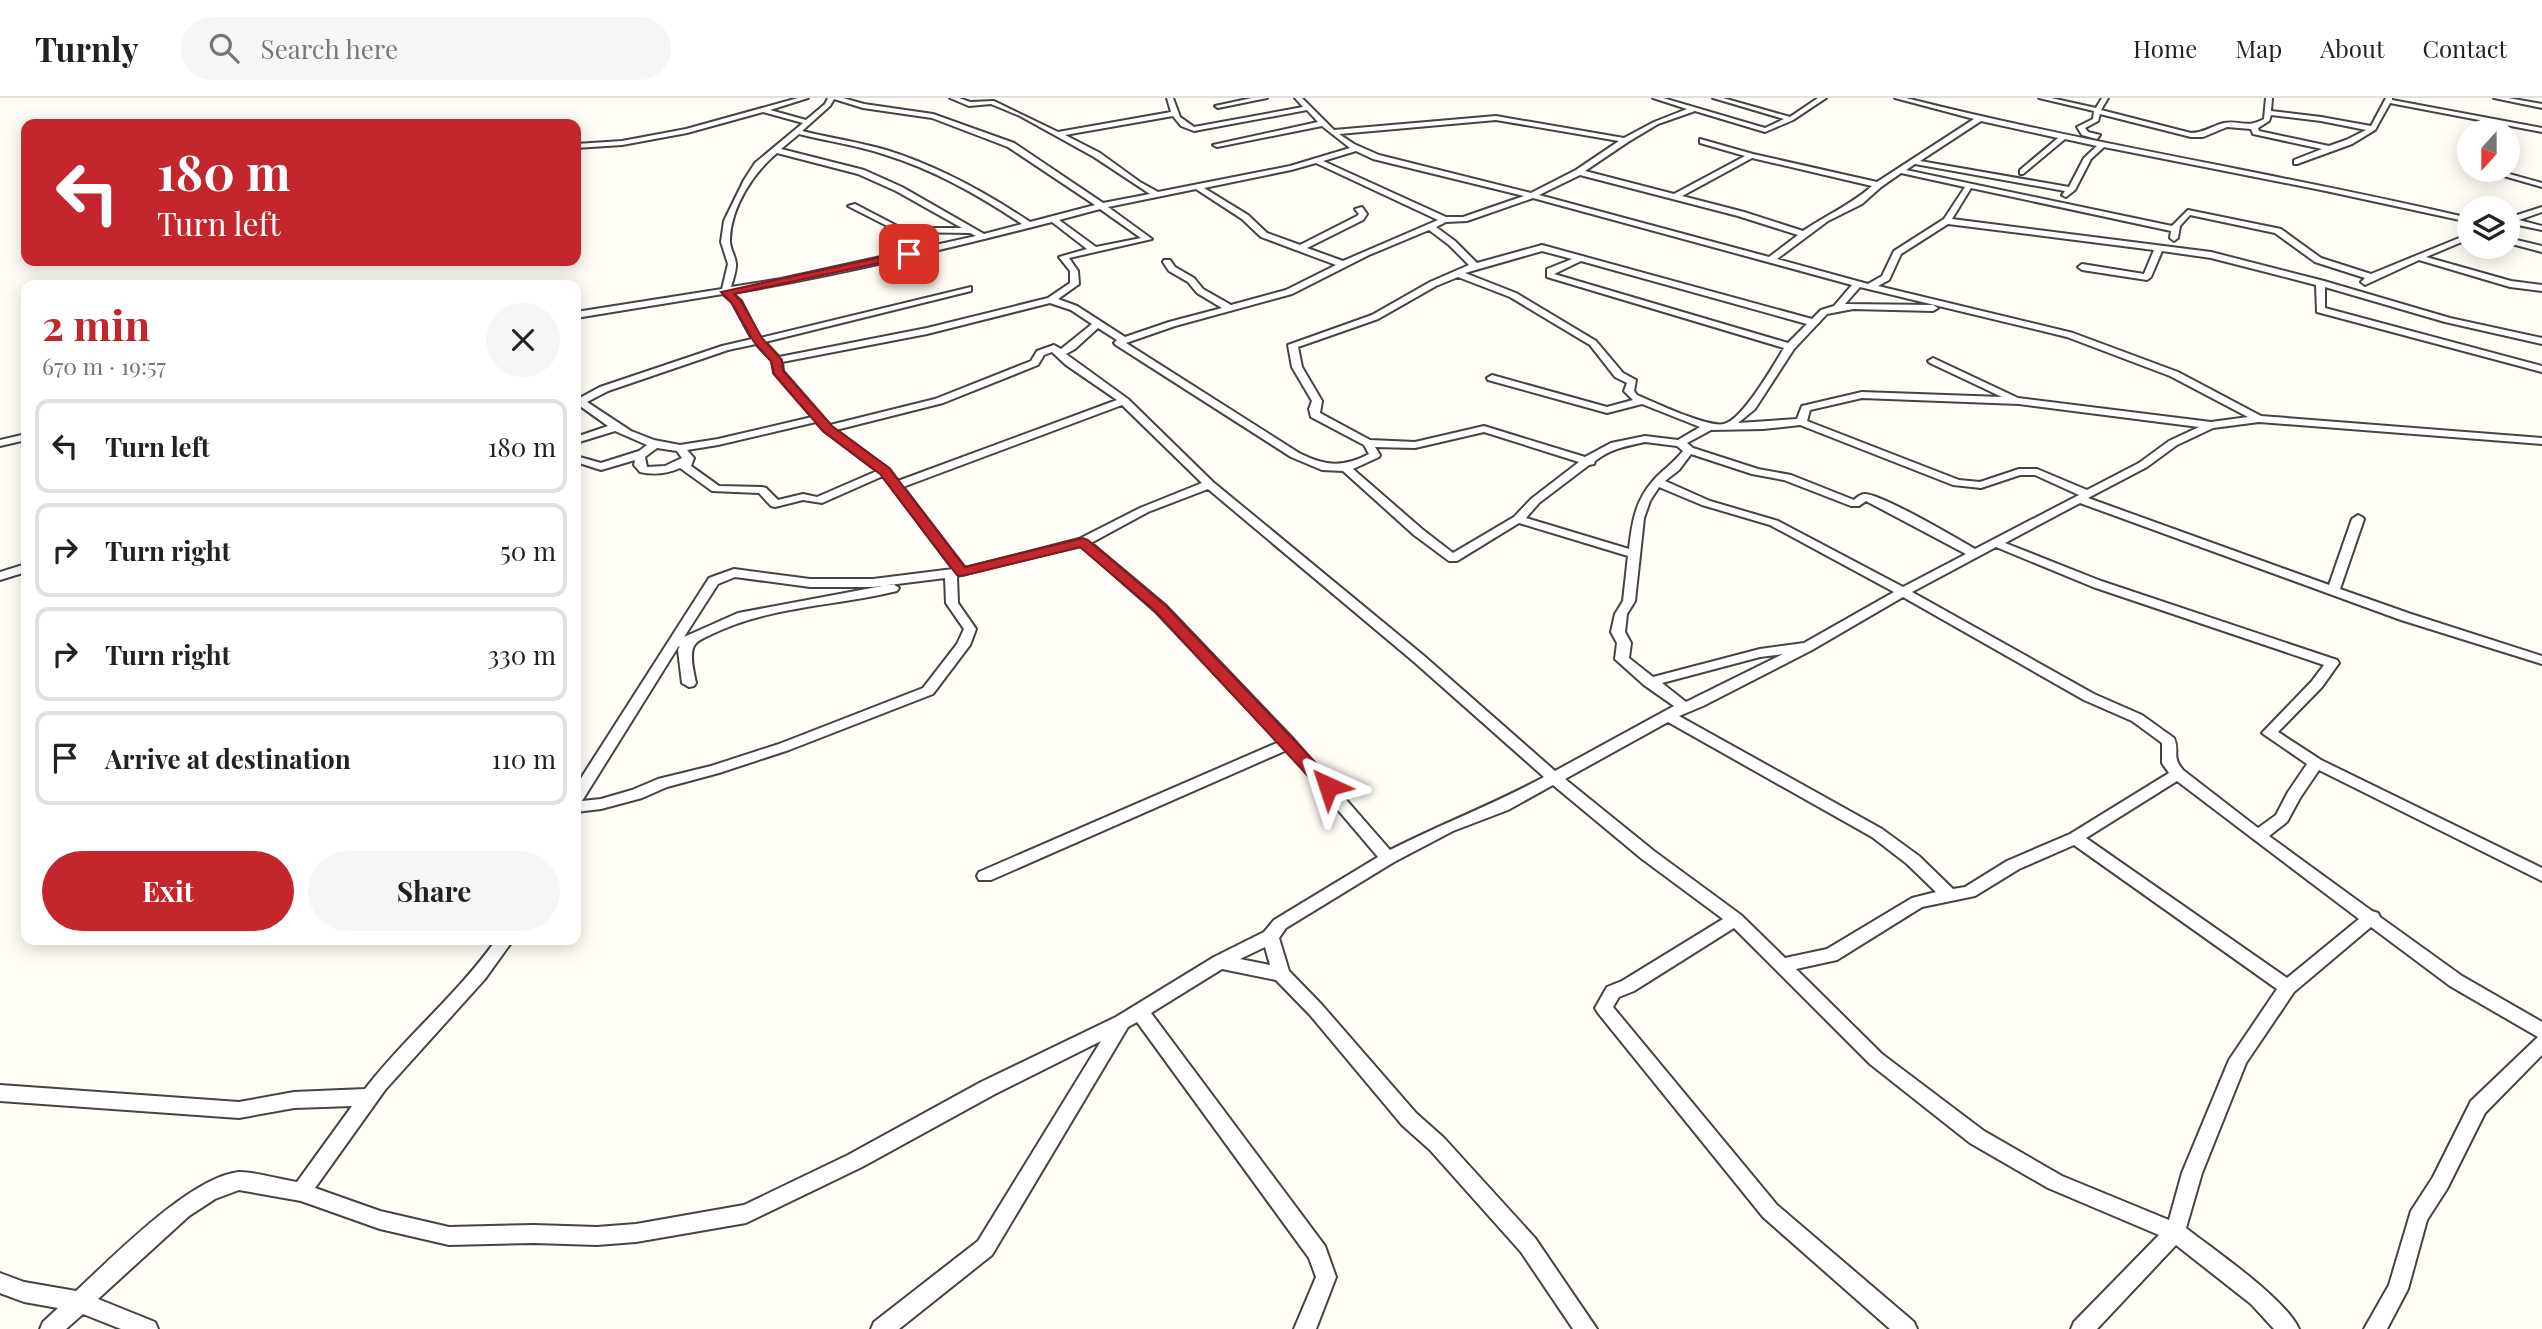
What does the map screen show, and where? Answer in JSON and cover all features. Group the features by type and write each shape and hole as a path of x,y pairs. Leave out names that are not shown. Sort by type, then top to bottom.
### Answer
{"street":[{"path":"581,146 633,141 687,131 805,98"},
{"path":"726,292 732,264 725,242 728,221 748,180 758,165 834,98 863,106 933,116 1011,145 1147,239 1063,257 1074,271 1074,284 1051,300 927,331 777,360"},
{"path":"953,98 969,104 992,102 1097,155 1157,195"},
{"path":"1170,98 1174,114 1187,127 1194,129 1309,108"},
{"path":"1218,106 1264,98"},
{"path":"1298,98 1332,132 1354,149 1413,167 1533,196 1858,284 2036,325 2104,346 2187,380 2259,419"},
{"path":"1656,98 1695,105 1765,130"},
{"path":"1716,98 1791,119"},
{"path":"1754,136 1791,119 1823,98"},
{"path":"1898,98 2063,137 2366,195 2457,217"},
{"path":"2042,98 2191,135 2200,135 2226,125 2254,127 2267,120 2269,98"},
{"path":"2100,142 2081,130 2096,120 2097,111 2105,98"},
{"path":"2497,98 2542,106"},
{"path":"2297,163 2373,129 2388,100 2484,119"},
{"path":"1368,443 1375,455 1347,470 1318,468 1119,342 1289,292 1366,253 1445,220 1478,216 1533,196 1580,172 1625,140 1695,105"},
{"path":"763,110 806,122"},
{"path":"2267,113 2321,119 2373,129"},
{"path":"1058,134 1174,114"},
{"path":"1332,132 1496,118 1625,140"},
{"path":"1771,260 1825,219 1859,202 1878,185 1979,119"},
{"path":"1217,145 1324,123"},
{"path":"2520,126 2542,130"},
{"path":"2254,127 2256,132 2264,135 2329,148"},
{"path":"796,131 874,149 923,165 961,183 1028,225"},
{"path":"2023,172 2063,137"},
{"path":"1703,141 1751,156 1878,185"},
{"path":"2057,203 2071,190 2100,142"},
{"path":"581,314 750,289 983,237 1102,206 1291,168 1354,149"},
{"path":"774,150 862,172 945,214 969,231 983,237"},
{"path":"1677,197 1751,156"},
{"path":"1316,160 1445,220"},
{"path":"1916,162 2071,190"},
{"path":"1900,171 2175,229"},
{"path":"1580,172 1806,235"},
{"path":"2520,179 2542,185"},
{"path":"1870,286 1886,278 1897,253 1947,221 1969,186"},
{"path":"1198,187 1245,217 1259,232 1345,265"},
{"path":"852,206 899,230 969,231"},
{"path":"1303,247 1360,218 1363,214 1360,209"},
{"path":"2520,216 2542,209"},
{"path":"2173,250 2175,229 2188,212 2278,231 2318,260 2371,277"},
{"path":"1052,218 1094,250"},
{"path":"1947,221 2159,248 2249,264 2448,320 2542,341"},
{"path":"2520,223 2542,228"},
{"path":"1431,227 1475,266"},
{"path":"2356,292 2371,277 2457,241"},
{"path":"2520,244 2542,249"},
{"path":"1590,462 1484,429 1416,445 1368,443 1315,415 1317,401 1294,361 1291,349 1293,345 1375,317 1456,273 1542,248 1814,323"},
{"path":"2082,267 2147,277 2159,248"},
{"path":"2417,257 2510,284 2542,288"},
{"path":"1579,259 1556,267 1550,271 1550,275 1790,347"},
{"path":"1167,262 1172,269 1191,280 1200,291 1229,308"},
{"path":"1456,273 1513,295 1592,343 1619,374 1632,382 1629,391 1633,397 1709,427 1801,422 1957,483 1981,485 2018,472 2037,472 2084,497 2333,590 2406,617 2542,660"},
{"path":"1439,282 1471,281"},
{"path":"2321,283 2320,310 2542,369"},
{"path":"1837,308 1858,284"},
{"path":"581,401 638,376 758,340 968,289"},
{"path":"581,806 601,804 663,783 715,770 797,742 928,691 962,646 970,629 952,603 956,573 897,485 885,471 828,429 778,371 777,360 758,340 741,309 726,292"},
{"path":"1051,300 1074,308 1124,341"},
{"path":"1730,426 1751,407 1790,347 1824,312 1853,306 1952,307"},
{"path":"1061,356 1097,324"},
{"path":"828,429 939,401 1035,363 1040,353 1054,348 1061,356 1108,387 1209,484 1418,658 1553,777 1648,855 1735,919 1876,1059 1977,1137 2055,1182 2175,1233 2258,1297 2288,1329"},
{"path":"1933,361 2019,401"},
{"path":"1492,379 1607,410 1644,401"},
{"path":"1801,422 1806,408 1862,395 2019,401 2211,425 2259,419 2542,441"},
{"path":"897,485 1124,401"},
{"path":"581,405 653,446 680,448 820,418"},
{"path":"51,1329 142,1244 208,1192 239,1181 301,1192 380,1220 449,1236 597,1236 636,1233 746,1214 855,1161 988,1088 1140,1013 1220,962 1270,937 1280,924 1388,858 1448,827 1503,806 1684,708 1699,703 1807,647 1900,593 2084,497 2143,465 2173,443 2211,425"},
{"path":"581,438 616,427"},
{"path":"1684,708 1622,659 1624,643 1618,632 1621,614 1629,600 1638,518 1644,501 1657,482 1675,468 1685,447 1709,427"},
{"path":"0,443 21,438"},
{"path":"1347,470 1418,532 1453,558 1518,519 1535,501 1590,462 1599,452 1645,439 1685,447 1756,472 1787,477 1855,504 1865,497 1976,554"},
{"path":"642,454 640,465 644,470 656,472 680,465 718,442"},
{"path":"581,461 601,467 642,454 653,446"},
{"path":"680,448 688,459"},
{"path":"688,459 685,467 716,488 762,490 775,504 803,497 818,500 856,486 885,471"},
{"path":"1657,482 1706,503 1774,523 1839,556 2089,698 2137,718 2169,741 2169,763 2178,774 2258,836 2456,981 2542,1031"},
{"path":"581,790 713,581 734,573 810,583 873,583 956,573 1083,542 1144,510 1209,484"},
{"path":"1518,519 1634,554"},
{"path":"2333,590 2358,519"},
{"path":"1083,542 1160,608 1289,743 1388,858"},
{"path":"1996,542 2096,584 2332,663 2317,684 2269,733 2316,763 2542,875"},
{"path":"0,576 21,570"},
{"path":"673,644 690,641 739,617 869,594 935,575"},
{"path":"690,641 685,650 690,684"},
{"path":"1649,682 1760,653 1807,647"},
{"path":"1671,717 1877,833 1913,860 1948,894"},
{"path":"985,876 1289,743"},
{"path":"2258,836 2282,818 2293,796 2316,763"},
{"path":"1780,966 1831,955 1918,902 1969,892 2013,865 2075,838 2178,774"},
{"path":"2075,838 2288,987"},
{"path":"2082,1329 2175,1233 2192,1173 2238,1060 2288,987 2372,917"},
{"path":"1735,919 1628,986 1613,992 1604,1008 1770,1211 1906,1329"},
{"path":"1270,937 1281,974 1316,1010 1409,1119 1437,1144 1528,1245 1586,1329"},
{"path":"301,1192 368,1097 426,1030 489,964 502,945"},
{"path":"1220,962 1281,974"},
{"path":"1140,1013 1318,1254 1326,1277 1305,1329"},
{"path":"882,1329 985,1248 1122,1022"},
{"path":"2375,1329 2398,1289 2418,1217 2440,1183 2478,1107 2542,1043"},
{"path":"0,1093 239,1110 294,1100 368,1097"},
{"path":"0,1283 24,1292 79,1302 147,1329"}],"route":[{"path":"909,254 726,292 747,317 758,340 777,360 778,371 828,429 885,471 962,572 1083,542 1160,608 1328,786"}]}
